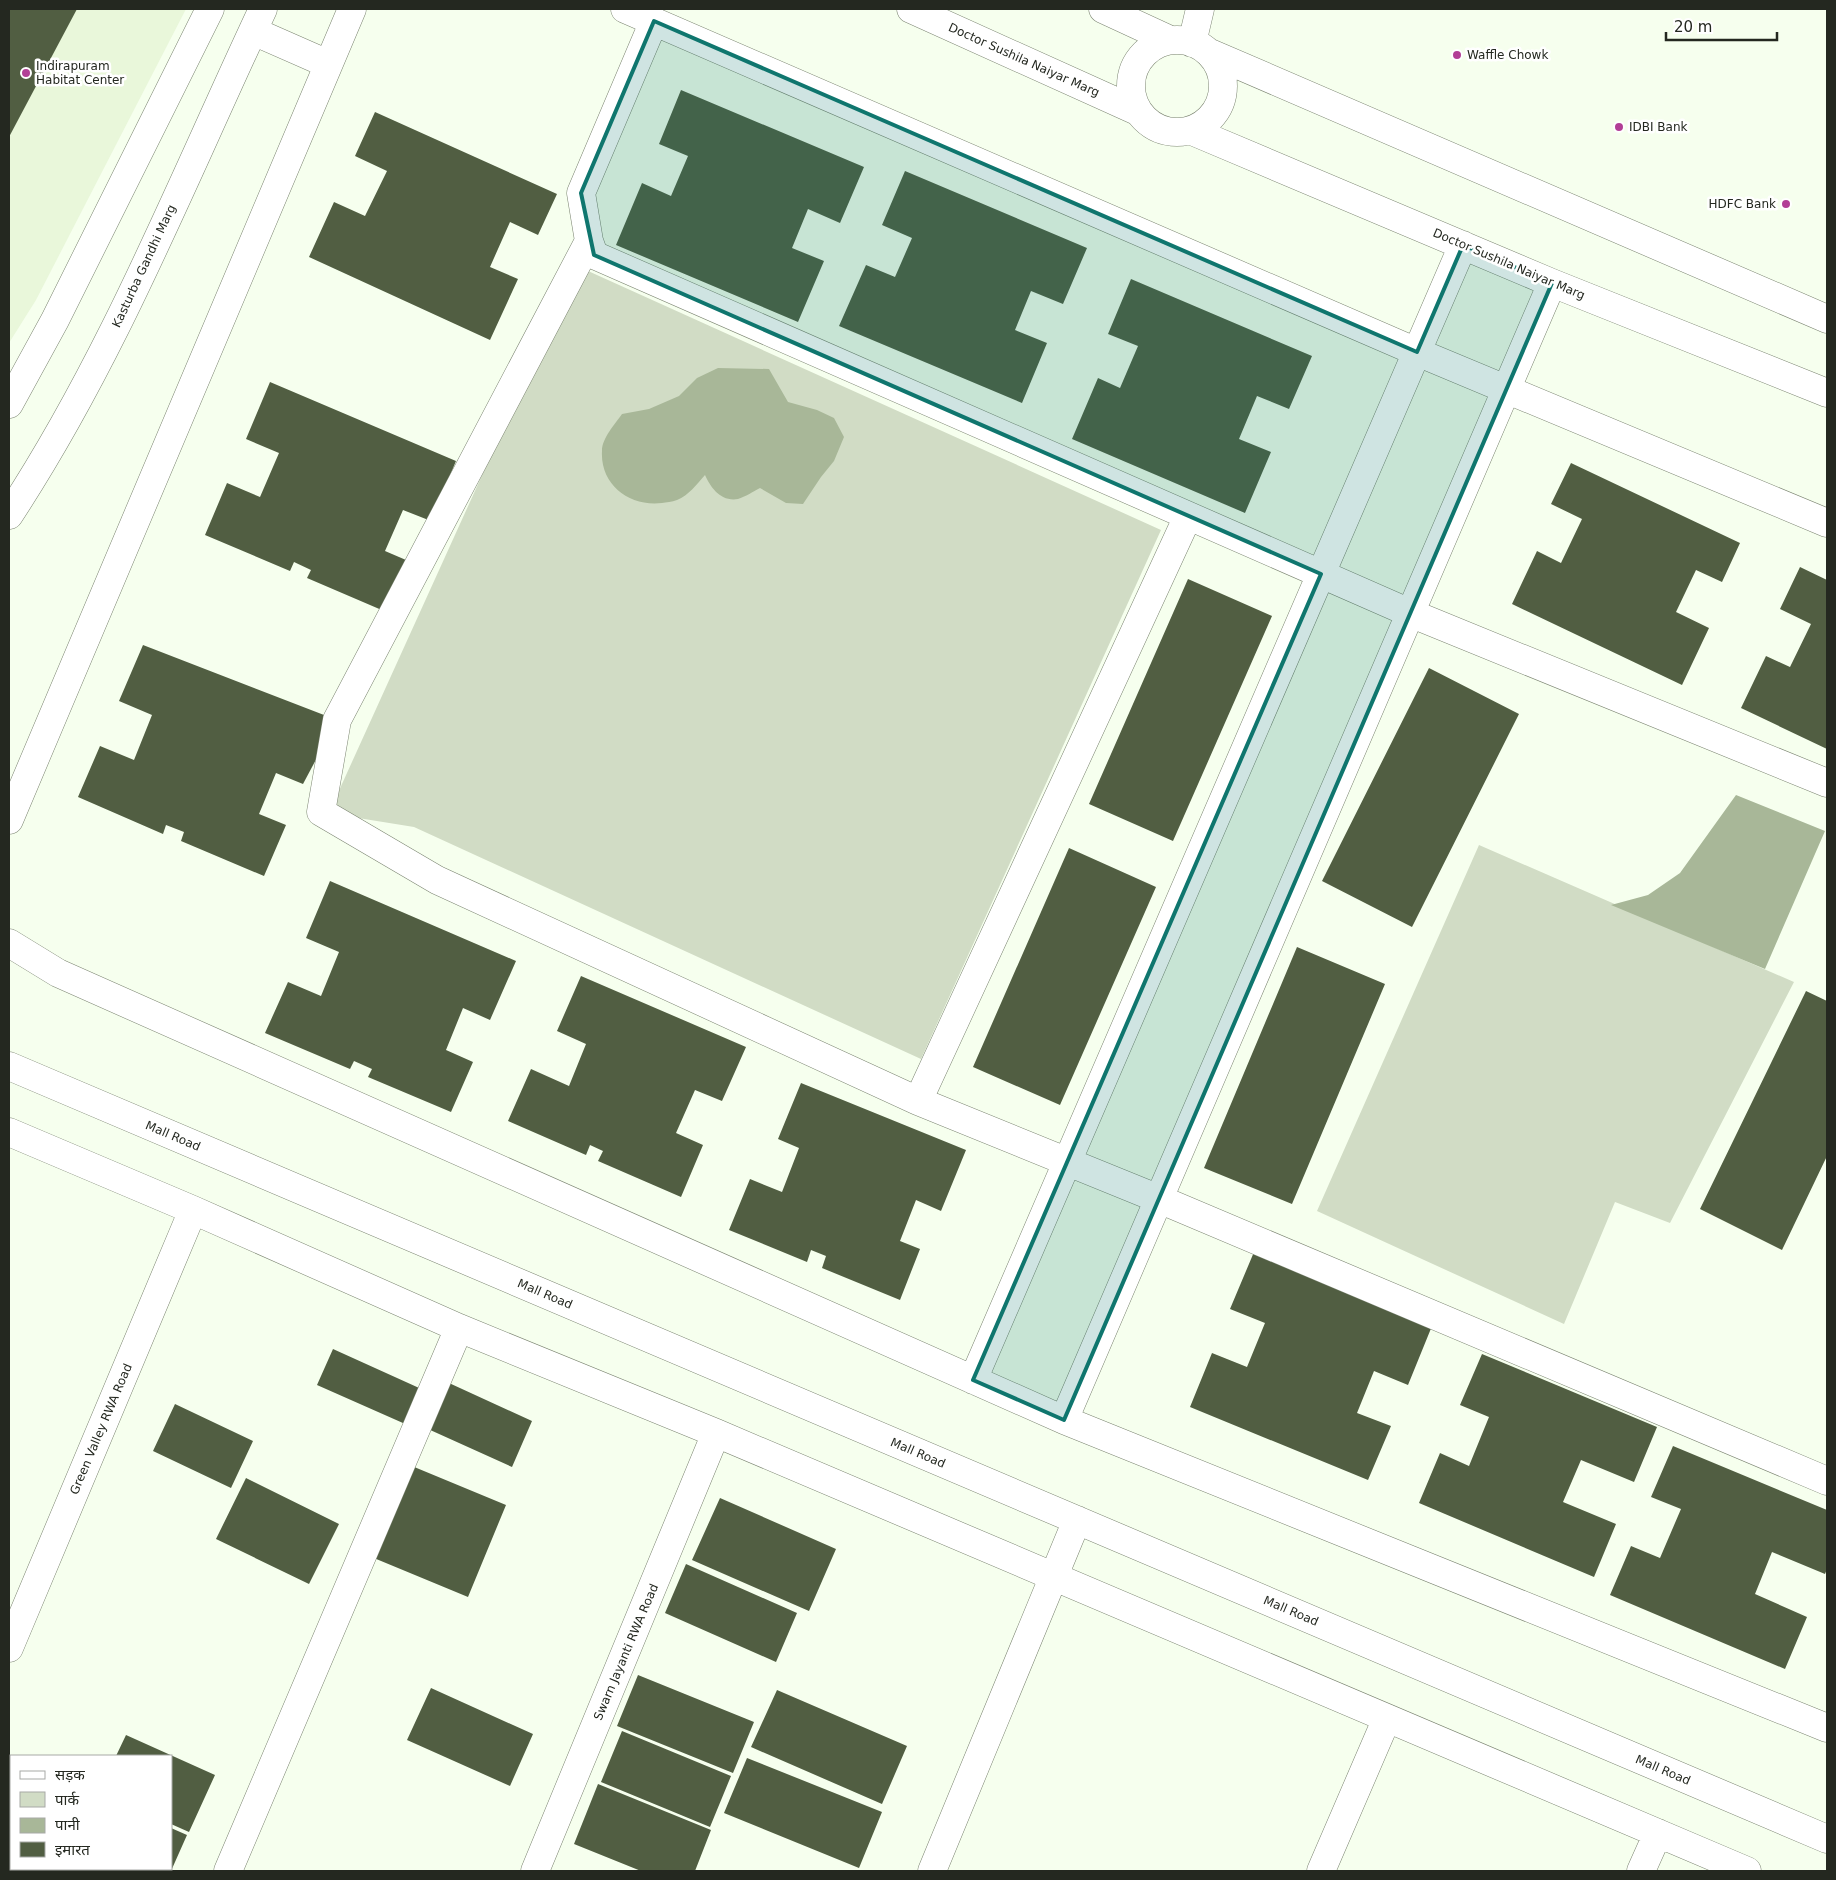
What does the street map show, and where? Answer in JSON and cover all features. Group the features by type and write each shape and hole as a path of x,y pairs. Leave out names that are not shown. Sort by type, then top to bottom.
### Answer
{"street":[{"path":"9,404 55,320 210,9"},
{"path":"9,820 352,9"},
{"path":"624,9 1417,352 1827,523"},
{"name":"Doctor Sushila Naiyar Marg","path":"911,9 1137,111 1148,123 1161,131 1176,134 1192,131 1552,283 1827,393"},
{"path":"1103,9 1827,319"},
{"path":"1190,45 1200,9"},
{"path":"258,20 328,64"},
{"name":"Kasturba Gandhi Marg","path":"9,514 27,488 104,352 258,20"},
{"path":"654,21 581,193 589,241 594,255 1410,613 1827,783"},
{"path":"1137,111 1131,97 1130,82 1134,67 1143,54 1156,45 1190,45 1220,69 1224,84 1222,99 1216,113 1206,124 1192,131"},
{"path":"589,241 337,720 321,812 437,880 918,1101 1159,1199 1827,1481"},
{"path":"973,1380 1463,246"},
{"path":"1064,1420 1506,388 1528,343 1552,283"},
{"path":"918,1101 1188,516"},
{"path":"10,947 67,977 1064,1420 1827,1728"},
{"name":"Mall Road","path":"9,1066 1827,1839"},
{"path":"9,1132 460,1328 716,1433 1747,1871"},
{"name":"Green Valley RWA Road","path":"9,1648 192,1210"},
{"path":"228,1871 460,1328"},
{"name":"Swarn Jayanti RWA Road","path":"535,1871 716,1433"},
{"path":"932,1871 1077,1520"},
{"path":"1321,1871 1387,1718"},
{"path":"1642,1871 1658,1833"}],"highlighted area":[{"path":"654,21 1417,352 1463,245 1552,283 1064,1420 973,1380 1321,574 594,255 581,193"}],"shaded area":[{"path":"9,9 186,9 36,300 9,343"}],"green space":[{"path":"577,266 1161,530 921,1059 414,827 321,812 337,795"},
{"path":"1479,845 1794,982 1670,1223 1615,1202 1564,1324 1317,1211"}],"water":[{"path":"718,368 769,369 788,402 817,410 834,418 844,437 834,461 803,504 786,503 760,488 738,499 727,498 717,493 705,475 681,498 675,501 650,503 628,497 619,491 606,474 602,451 604,441 622,414 649,409 679,396 697,378"},
{"path":"1736,795 1825,831 1765,969 1611,905 1648,895 1680,873"}],"building":[{"name":"Indirapuram Habitat Center","path":"9,9 77,9 9,137"},
{"path":"681,90 864,167 840,223 808,209 792,248 824,261 798,322 616,245 642,183 671,196 688,156 659,144"},
{"path":"375,112 557,194 538,235 510,222 490,267 518,279 490,340 309,257 334,202 365,216 387,171 355,156"},
{"path":"905,171 1087,248 1063,304 1031,291 1015,330 1047,343 1022,403 839,326 866,265 895,277 912,238 882,225"},
{"path":"1131,279 1312,356 1289,409 1257,396 1239,439 1271,452 1245,513 1072,439 1098,378 1120,388 1138,346 1108,334"},
{"path":"270,382 456,461 431,521 403,510 385,551 413,563 391,614 307,578 311,570 294,562 290,571 205,535 227,483 260,497 279,453 246,439"},
{"path":"1571,463 1740,543 1722,582 1696,570 1676,612 1709,628 1682,685 1512,604 1537,551 1561,563 1582,519 1551,504"},
{"path":"1800,567 1827,580 1827,749 1741,708 1766,656 1790,667 1811,624 1780,609"},
{"path":"1188,579 1272,616 1173,841 1089,804"},
{"path":"143,645 337,720 303,784 276,773 259,814 286,825 264,876 181,841 184,832 166,825 163,834 78,797 100,746 134,760 152,715 119,701"},
{"path":"1429,668 1519,714 1412,927 1322,881"},
{"path":"1069,848 1156,887 1060,1105 973,1067"},
{"path":"330,881 516,961 490,1020 463,1008 446,1050 473,1062 451,1112 368,1077 372,1069 354,1061 350,1069 265,1033 288,982 321,996 339,952 306,938"},
{"path":"1297,947 1385,984 1292,1204 1204,1168"},
{"path":"581,976 746,1047 722,1101 695,1090 676,1133 703,1145 681,1197 598,1161 603,1151 590,1145 586,1155 508,1121 531,1069 569,1086 586,1044 557,1031"},
{"path":"1806,991 1827,1001 1827,1156 1782,1250 1700,1209"},
{"path":"801,1083 966,1150 941,1211 916,1200 900,1241 920,1249 900,1300 822,1268 826,1256 811,1250 807,1262 729,1230 750,1179 782,1192 799,1148 778,1139"},
{"path":"1254,1252 1432,1326 1408,1385 1374,1371 1357,1413 1391,1426 1368,1480 1190,1407 1212,1353 1247,1367 1265,1323 1230,1309"},
{"path":"333,1349 428,1392 412,1427 317,1385"},
{"path":"1482,1354 1657,1427 1634,1482 1581,1460 1563,1502 1616,1524 1594,1577 1419,1503 1440,1453 1469,1466 1489,1417 1460,1405"},
{"path":"449,1383 532,1421 512,1467 428,1429"},
{"path":"175,1404 253,1441 231,1488 153,1451"},
{"path":"1673,1446 1827,1510 1827,1569 1825,1574 1772,1552 1755,1594 1807,1617 1785,1669 1610,1595 1631,1546 1660,1558 1681,1509 1651,1497"},
{"path":"407,1464 506,1505 468,1597 369,1556"},
{"path":"246,1478 339,1524 309,1584 216,1539"},
{"path":"720,1498 836,1549 809,1611 692,1560"},
{"path":"686,1564 797,1613 776,1662 665,1613"},
{"path":"638,1675 754,1722 733,1773 617,1726"},
{"path":"431,1688 533,1734 510,1786 407,1740"},
{"path":"777,1690 907,1746 882,1804 751,1747"},
{"path":"622,1731 731,1776 710,1827 601,1782"},
{"path":"126,1735 170,1755 116,1755"},
{"path":"172,1756 215,1775 189,1832 172,1824"},
{"path":"747,1758 882,1812 859,1868 724,1813"},
{"path":"598,1784 711,1830 695,1871 641,1871 574,1844"},
{"path":"172,1828 187,1835 172,1869"},
{"path":"112,1870 171,1870 171,1871"}],"place":[{"name":"Waffle Chowk","path":"1457,55"},
{"name":"Indirapuram Habitat Center","path":"26,73"},
{"name":"IDBI Bank","path":"1619,127"},
{"name":"HDFC Bank","path":"1786,204"}]}
